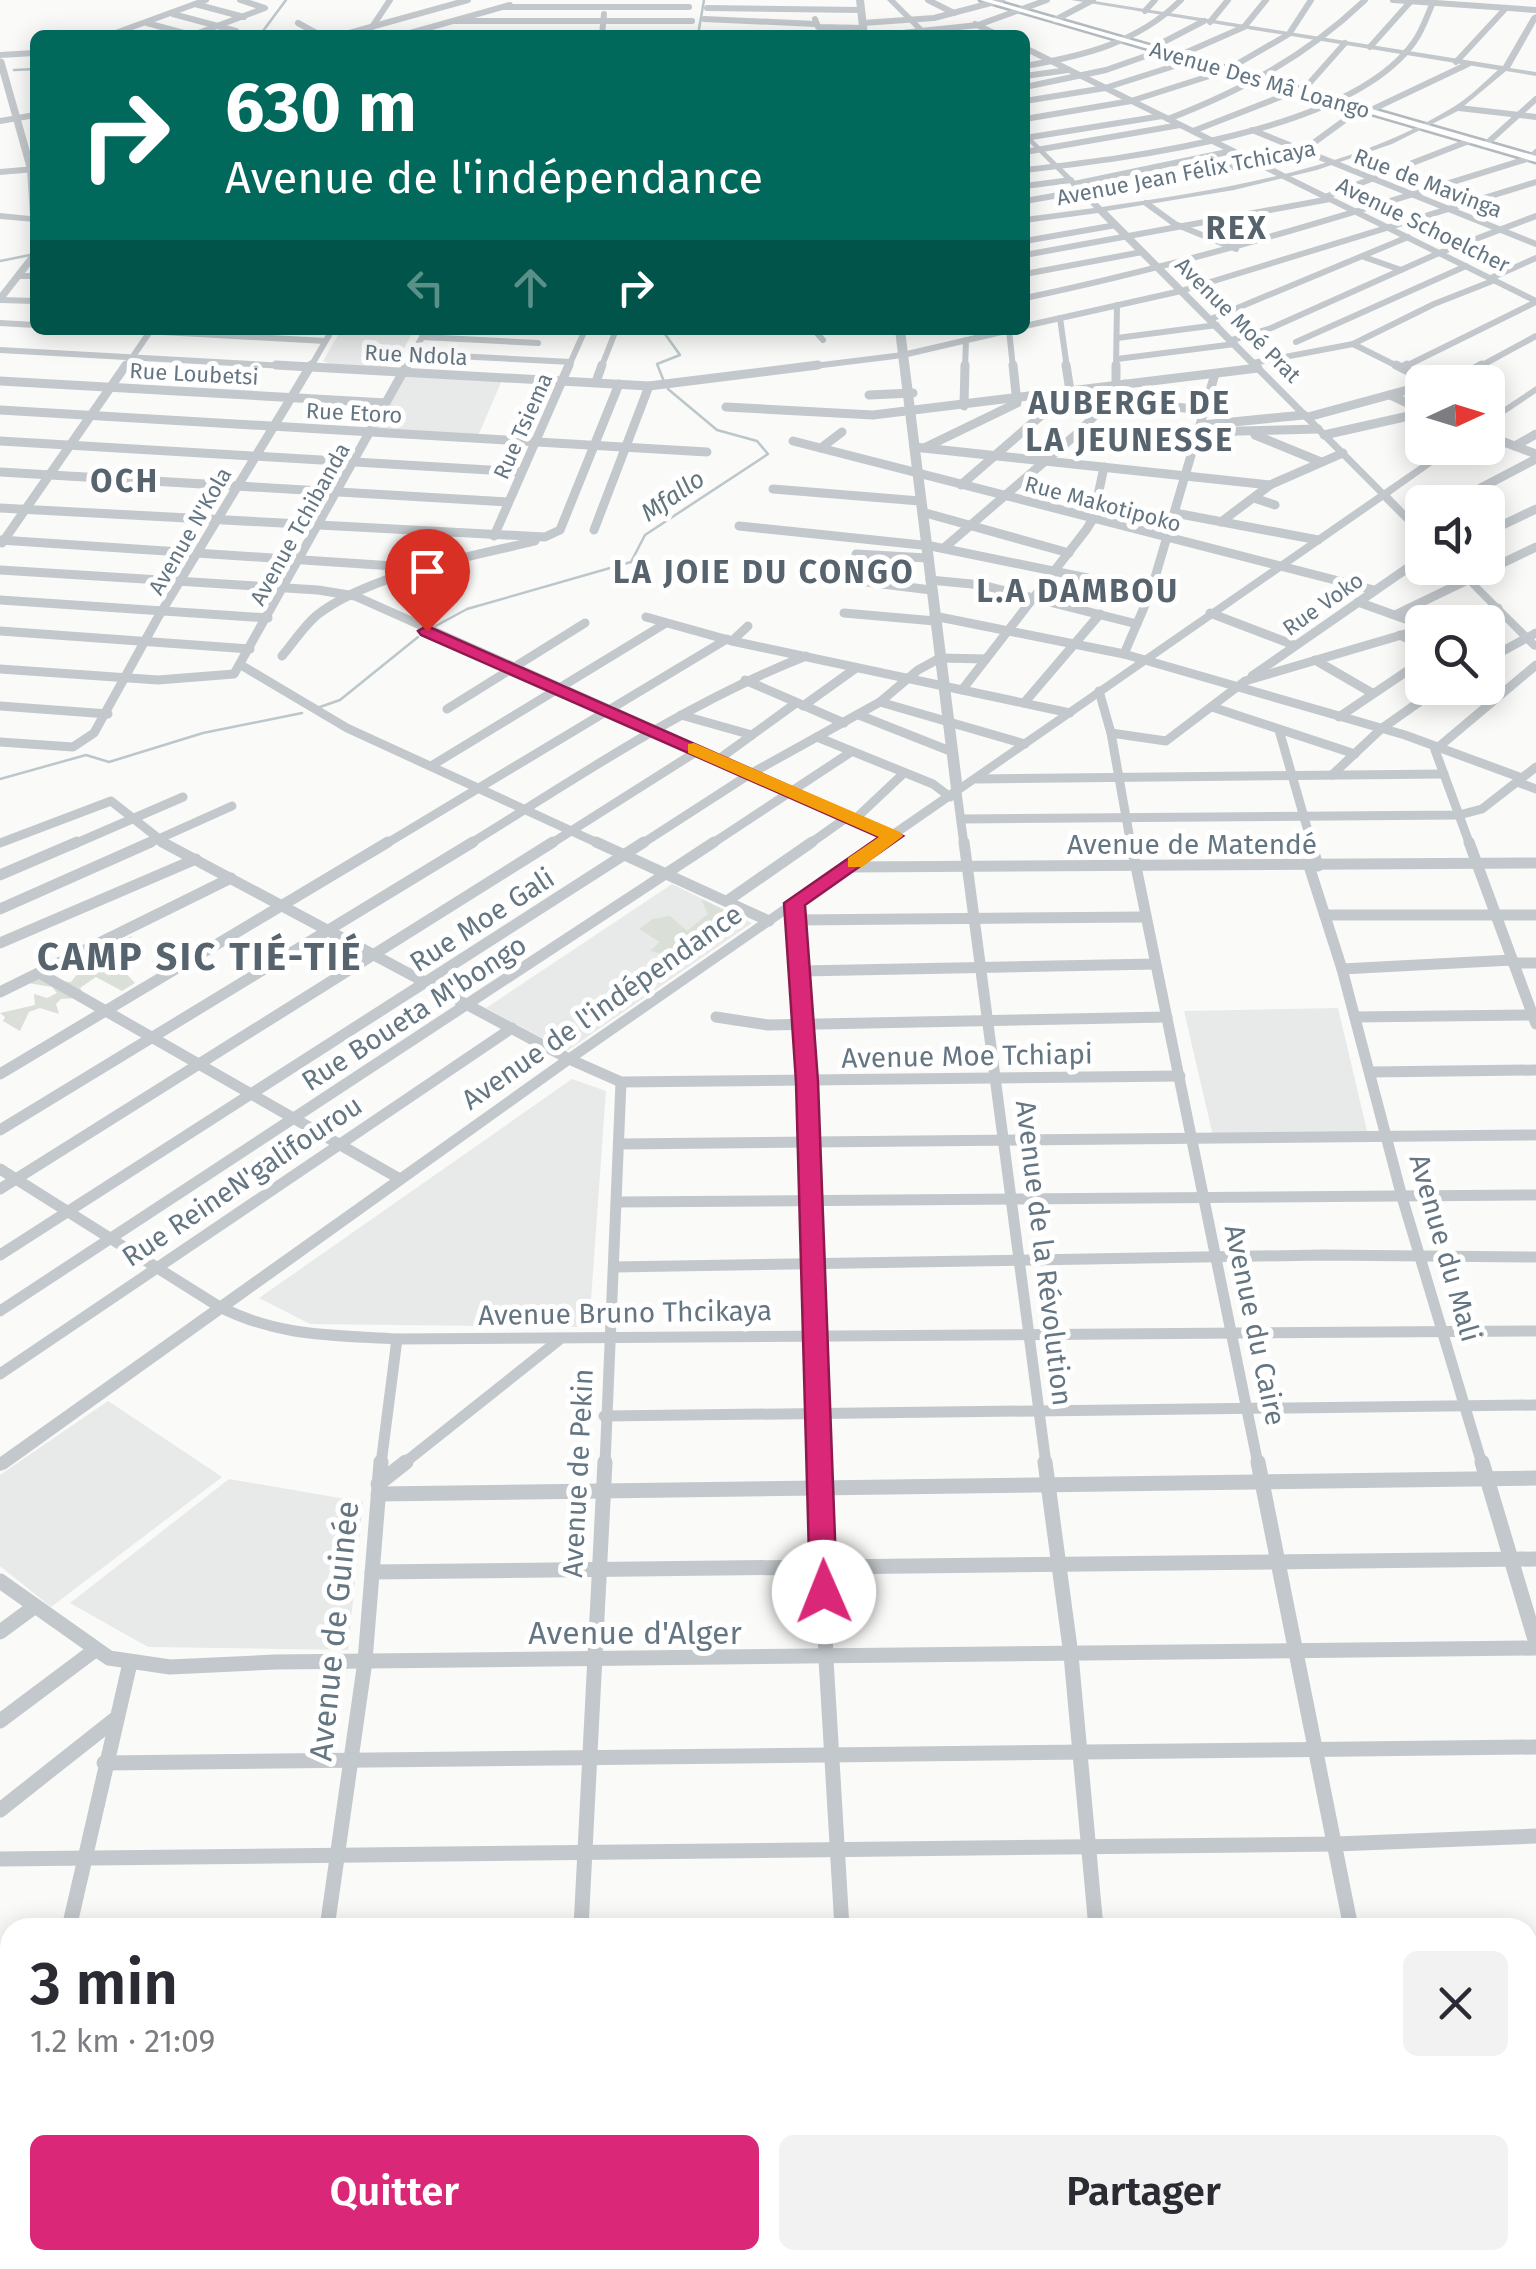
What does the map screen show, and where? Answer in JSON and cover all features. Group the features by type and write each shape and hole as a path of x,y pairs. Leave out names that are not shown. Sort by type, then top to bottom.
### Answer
{"main road":[{"name":"Avenue Des Mâ Loango","path":"993,1 1423,128 1534,156"}],"street":[{"path":"125,30 206,0"},
{"path":"207,30 265,7 240,0"},
{"path":"370,30 390,0"},
{"path":"361,30 468,0"},
{"path":"421,30 526,0"},
{"path":"862,0 865,29"},
{"path":"862,0 865,29"},
{"path":"891,0 920,30"},
{"path":"928,0 988,30"},
{"path":"948,30 978,25 1048,0"},
{"path":"1075,0 1536,74"},
{"path":"1146,12 1154,0"},
{"path":"1030,65 1125,41 1168,15 1182,0"},
{"path":"1030,86 1082,76 1156,50 1207,22 1228,0"},
{"path":"1178,56 1244,27 1266,0"},
{"path":"1030,117 1132,101 1225,70 1289,34 1311,0"},
{"path":"1030,136 1165,118 1261,80 1325,40 1365,0"},
{"path":"1392,0 1473,3 1536,13"},
{"path":"704,19 865,29 956,14 993,1"},
{"path":"1055,20 1092,1"},
{"path":"1370,47 1410,1"},
{"path":"1030,170 1212,141 1335,102 1408,54 1434,1"},
{"path":"504,7 604,3 689,6"},
{"path":"602,30 604,3"},
{"path":"196,4 252,20"},
{"path":"708,8 862,10"},
{"path":"1456,62 1506,8"},
{"path":"437,9 463,18"},
{"path":"814,10 817,26"},
{"path":"170,13 233,30"},
{"name":"Avenue Jean Félix Tchicaya","path":"1030,219 1284,176 1423,128 1459,108 1508,70 1525,44 1536,13"},
{"path":"454,21 692,21"},
{"path":"145,22 174,30"},
{"path":"298,22 312,30"},
{"path":"492,30 493,22"},
{"path":"1193,131 1297,91 1310,83 1345,43"},
{"name":"Avenue Schoelcher","path":"1030,50 1536,301"},
{"path":"30,54 0,58 30,166"},
{"path":"1030,56 1039,55"},
{"path":"1030,101 1105,88 1190,61"},
{"path":"1266,168 1301,152 1365,110 1468,64"},
{"path":"1030,75 1068,70"},
{"path":"1485,145 1536,98"},
{"path":"1459,108 1536,117"},
{"path":"0,122 30,116"},
{"path":"1030,151 1180,125"},
{"name":"Rue de Mavinga","path":"1252,130 1536,244"},
{"name":"Avenue Moé Prat","path":"1030,140 1405,511"},
{"path":"1030,255 1328,198 1469,141"},
{"path":"1030,200 1232,151"},
{"path":"1030,297 1161,270 1359,214 1534,156"},
{"path":"1030,186 1079,188 1256,162"},
{"path":"0,172 30,177"},
{"path":"1030,325 1181,291 1536,182"},
{"path":"1146,202 1183,228 1236,249"},
{"path":"0,216 30,218"},
{"path":"1116,360 1233,342 1536,216"},
{"path":"1030,239 1116,225"},
{"path":"1117,338 1214,322 1408,238"},
{"path":"1030,273 1142,252"},
{"path":"1364,257 1401,270"},
{"path":"726,406 826,416 913,411 1216,374 1353,344 1536,258"},
{"path":"0,300 30,262"},
{"path":"1296,342 1466,266"},
{"path":"21,276 30,276"},
{"path":"0,300 30,302"},
{"path":"1402,368 1536,301"},
{"path":"944,548 1111,401 1121,384 1116,360 1117,305"},
{"path":"1060,318 1070,391"},
{"path":"0,324 30,325"},
{"path":"1269,329 1312,352"},
{"path":"1,542 148,335"},
{"path":"221,335 326,341"},
{"name":"Avenue N'Kola","path":"0,742 78,746 108,714 144,641 329,335"},
{"name":"Avenue Tchibanda","path":"123,677 228,677 241,666 422,335"},
{"path":"431,335 538,343"},
{"path":"530,359 542,335"},
{"name":"Rue Tsiema","path":"494,536 584,335"},
{"path":"596,379 614,335"},
{"path":"818,335 823,340"},
{"name":"Avenue de la Révolution","path":"903,335 919,447 957,794"},
{"name":"Rue Ndola","path":"0,350 649,386 905,354 988,335"},
{"path":"919,447 1013,408 1017,398 1010,335"},
{"path":"1482,365 1536,336"},
{"path":"446,374 464,339"},
{"path":"964,406 966,340"},
{"path":"1353,344 1405,370"},
{"path":"456,356 571,362"},
{"path":"534,379 544,360"},
{"path":"1124,654 1150,591 1216,374"},
{"name":"Rue Loubetsi","path":"0,381 386,403"},
{"path":"282,656 315,616 355,596 424,568 556,533 620,384"},
{"path":"594,530 649,386"},
{"path":"1505,407 1536,388"},
{"path":"1200,429 1306,416 1405,391"},
{"path":"869,395 911,394"},
{"path":"960,485 1052,406 1044,394"},
{"path":"1390,395 1405,402"},
{"path":"1111,401 1206,410"},
{"name":"Rue Etoro","path":"0,410 707,452"},
{"path":"1200,429 1251,434 1321,432 1405,415"},
{"path":"821,448 842,432"},
{"path":"1079,432 1196,444"},
{"path":"1251,434 1321,462"},
{"path":"1514,446 1536,434"},
{"path":"0,440 522,472"},
{"name":"Rue Makotipoko","path":"793,441 1374,590"},
{"path":"1505,443 1536,457"},
{"path":"919,447 1270,485"},
{"path":"1221,522 1270,485 1343,453"},
{"path":"1485,485 1536,457"},
{"path":"1384,494 1426,465"},
{"path":"962,690 1093,519 1104,467"},
{"path":"0,472 508,502"},
{"path":"774,489 923,509 1070,552"},
{"name":"Avenue de l'indépendance","path":"0,1465 569,1059 957,794 1384,494"},
{"path":"1254,498 1274,505"},
{"path":"0,508 545,537"},
{"path":"1505,524 1536,509"},
{"path":"1174,513 1318,540"},
{"path":"739,526 928,550"},
{"path":"1,542 424,568"},
{"path":"1505,562 1536,547"},
{"path":"856,554 944,548 1150,591"},
{"name":"Rue Voko","path":"1112,732 1166,741 1294,645 1405,569"},
{"path":"0,570 330,591 355,596 555,689 893,836"},
{"path":"858,581 932,583 1033,597 1137,624"},
{"path":"1394,615 1457,585"},
{"path":"1473,585 1495,605"},
{"path":"0,600 268,618"},
{"path":"1358,602 1405,620"},
{"path":"844,612 936,618 1124,654 1381,728 1536,789"},
{"path":"1210,613 1294,645"},
{"path":"1024,703 1100,614"},
{"path":"1505,614 1533,639 1505,651"},
{"path":"646,617 730,640 1070,713"},
{"path":"431,766 667,622"},
{"path":"447,709 585,623"},
{"path":"0,1074 748,626"},
{"path":"0,632 250,648"},
{"path":"1245,681 1405,634"},
{"path":"1400,636 1405,638"},
{"path":"0,1130 682,715 744,680 806,656"},
{"path":"943,658 986,659"},
{"name":"Rue Moe Gali","path":"0,1255 750,774 859,715 906,678 943,658"},
{"path":"1315,660 1372,693"},
{"path":"1437,748 1536,665"},
{"path":"241,666 347,728 769,921"},
{"path":"0,668 123,677"},
{"path":"718,759 856,668"},
{"path":"1339,717 1405,672"},
{"path":"744,680 844,723"},
{"name":"Avenue du Caire","path":"1099,692 1112,732 1144,917 1233,1333 1349,1918"},
{"path":"880,702 1025,744"},
{"path":"1332,774 1381,728 1414,705"},
{"path":"0,706 108,714"},
{"path":"1212,707 1354,754"},
{"path":"682,715 752,735"},
{"path":"859,715 950,751"},
{"name":"Avenue de la Révolution","path":"950,720 950,751 963,820 1071,1655 1095,1918"},
{"name":"Avenue du Mali","path":"1280,730 1325,916 1402,1196 1536,1646"},
{"path":"817,737 957,794"},
{"path":"1354,1017 1535,1018 1437,748"},
{"path":"0,1189 698,750"},
{"name":"Rue Boueta M'bongo","path":"0,1310 851,752"},
{"path":"963,820 1459,815 1482,810 1536,767"},
{"path":"727,901 850,819 904,773"},
{"path":"977,778 1444,774"},
{"path":"0,875 183,797"},
{"name":"Avenue Moe Tchiapi","path":"0,843 109,801 160,840 569,1059 620,1082 1180,1076"},
{"path":"0,909 232,806"},
{"path":"0,944 196,859"},
{"name":"Avenue de Matendé","path":"848,868 1536,863"},
{"path":"0,992 231,878"},
{"path":"794,903 807,1082 826,1659 841,1918"},
{"path":"1325,916 1536,916"},
{"path":"796,920 1144,917"},
{"path":"1342,969 1536,963"},
{"path":"801,970 1155,964"},
{"path":"41,974 400,1178"},
{"path":"716,1017 756,1024 804,1024 1167,1017"},
{"name":"Rue ReineN'galifourou","path":"0,1374 512,1028"},
{"path":"1371,1072 1536,1070"},
{"name":"Avenue de Pekin","path":"582,1918 596,1661 600,1488 621,1144 620,1082"},
{"path":"621,1144 1536,1135"},
{"name":"Avenue Bruno Thcikaya","path":"0,1169 218,1306 249,1322 285,1332 397,1339 559,1340 1536,1330"},
{"path":"617,1202 1536,1195"},
{"path":"614,1267 1421,1255 1536,1257"},
{"name":"Avenue de Guinée","path":"329,1918 365,1661 378,1489 397,1339"},
{"path":"378,1489 559,1340"},
{"path":"604,1416 1536,1404"},
{"path":"378,1489 1536,1478"},
{"path":"372,1572 1536,1560"},
{"name":"Avenue d'Alger","path":"0,1580 109,1658 170,1667 365,1661 826,1659 1536,1646"},
{"path":"0,1632 34,1607"},
{"path":"0,1722 95,1650"},
{"path":"71,1918 130,1662"},
{"path":"0,1810 114,1720"},
{"path":"104,1762 590,1760 1536,1747"},
{"path":"0,1859 1336,1844 1536,1836"}],"shaded area":[{"path":"338,335 411,335 395,364 382,369 323,361"},
{"path":"406,375 502,380 478,436 375,430"},
{"path":"672,884 752,923 567,1051 486,1008"},
{"path":"701,899 728,912 692,938 694,944 710,949 690,960 650,951 660,942 639,929 653,919 670,916 687,931 708,914"},
{"path":"132,936 125,951 132,957 116,963 135,983 122,991 96,977 80,988 84,994 58,981 71,982 79,972 77,963"},
{"path":"41,975 78,998 61,999 56,1004 59,1014 40,1008 29,1012 20,1031 3,1021 5,1017 0,1013 35,1005 34,994 47,998 57,993 52,987 28,983"},
{"path":"1338,1008 1368,1135 1213,1136 1184,1011"},
{"path":"572,1079 606,1091 589,1327 310,1324 259,1298"},
{"path":"108,1401 222,1477 51,1607 0,1566 0,1475"},
{"path":"229,1479 363,1502 348,1650 148,1647 70,1603"}],"waterway":[{"path":"264,30 286,0"},
{"path":"699,30 704,0"},
{"path":"14,70 30,69"},
{"path":"0,261 30,255"},
{"name":"Mfallo","path":"665,384 657,364 680,355 666,335"},
{"name":"Mfallo","path":"432,628 467,609 631,562 645,535 768,454 757,441 717,430 668,389"},
{"name":"Mfallo","path":"320,707 340,700 418,637"},
{"name":"Mfallo","path":"0,779 86,755 109,762 203,733 302,713"}],"slow traffic":[{"path":"694,748 893,836 855,862"}],"district":[{"name":"REX","path":"1237,228"},
{"name":"AUBERGE DE LA JEUNESSE","path":"1130,422"},
{"name":"OCH","path":"125,481"},
{"name":"LA JOIE DU CONGO","path":"764,572"},
{"name":"L.A DAMBOU","path":"1078,591"},
{"name":"CAMP SIC TIÉ-TIÉ","path":"200,957"}],"route":[{"path":"427,631 893,836 794,903 807,1082 824,1592"}]}
